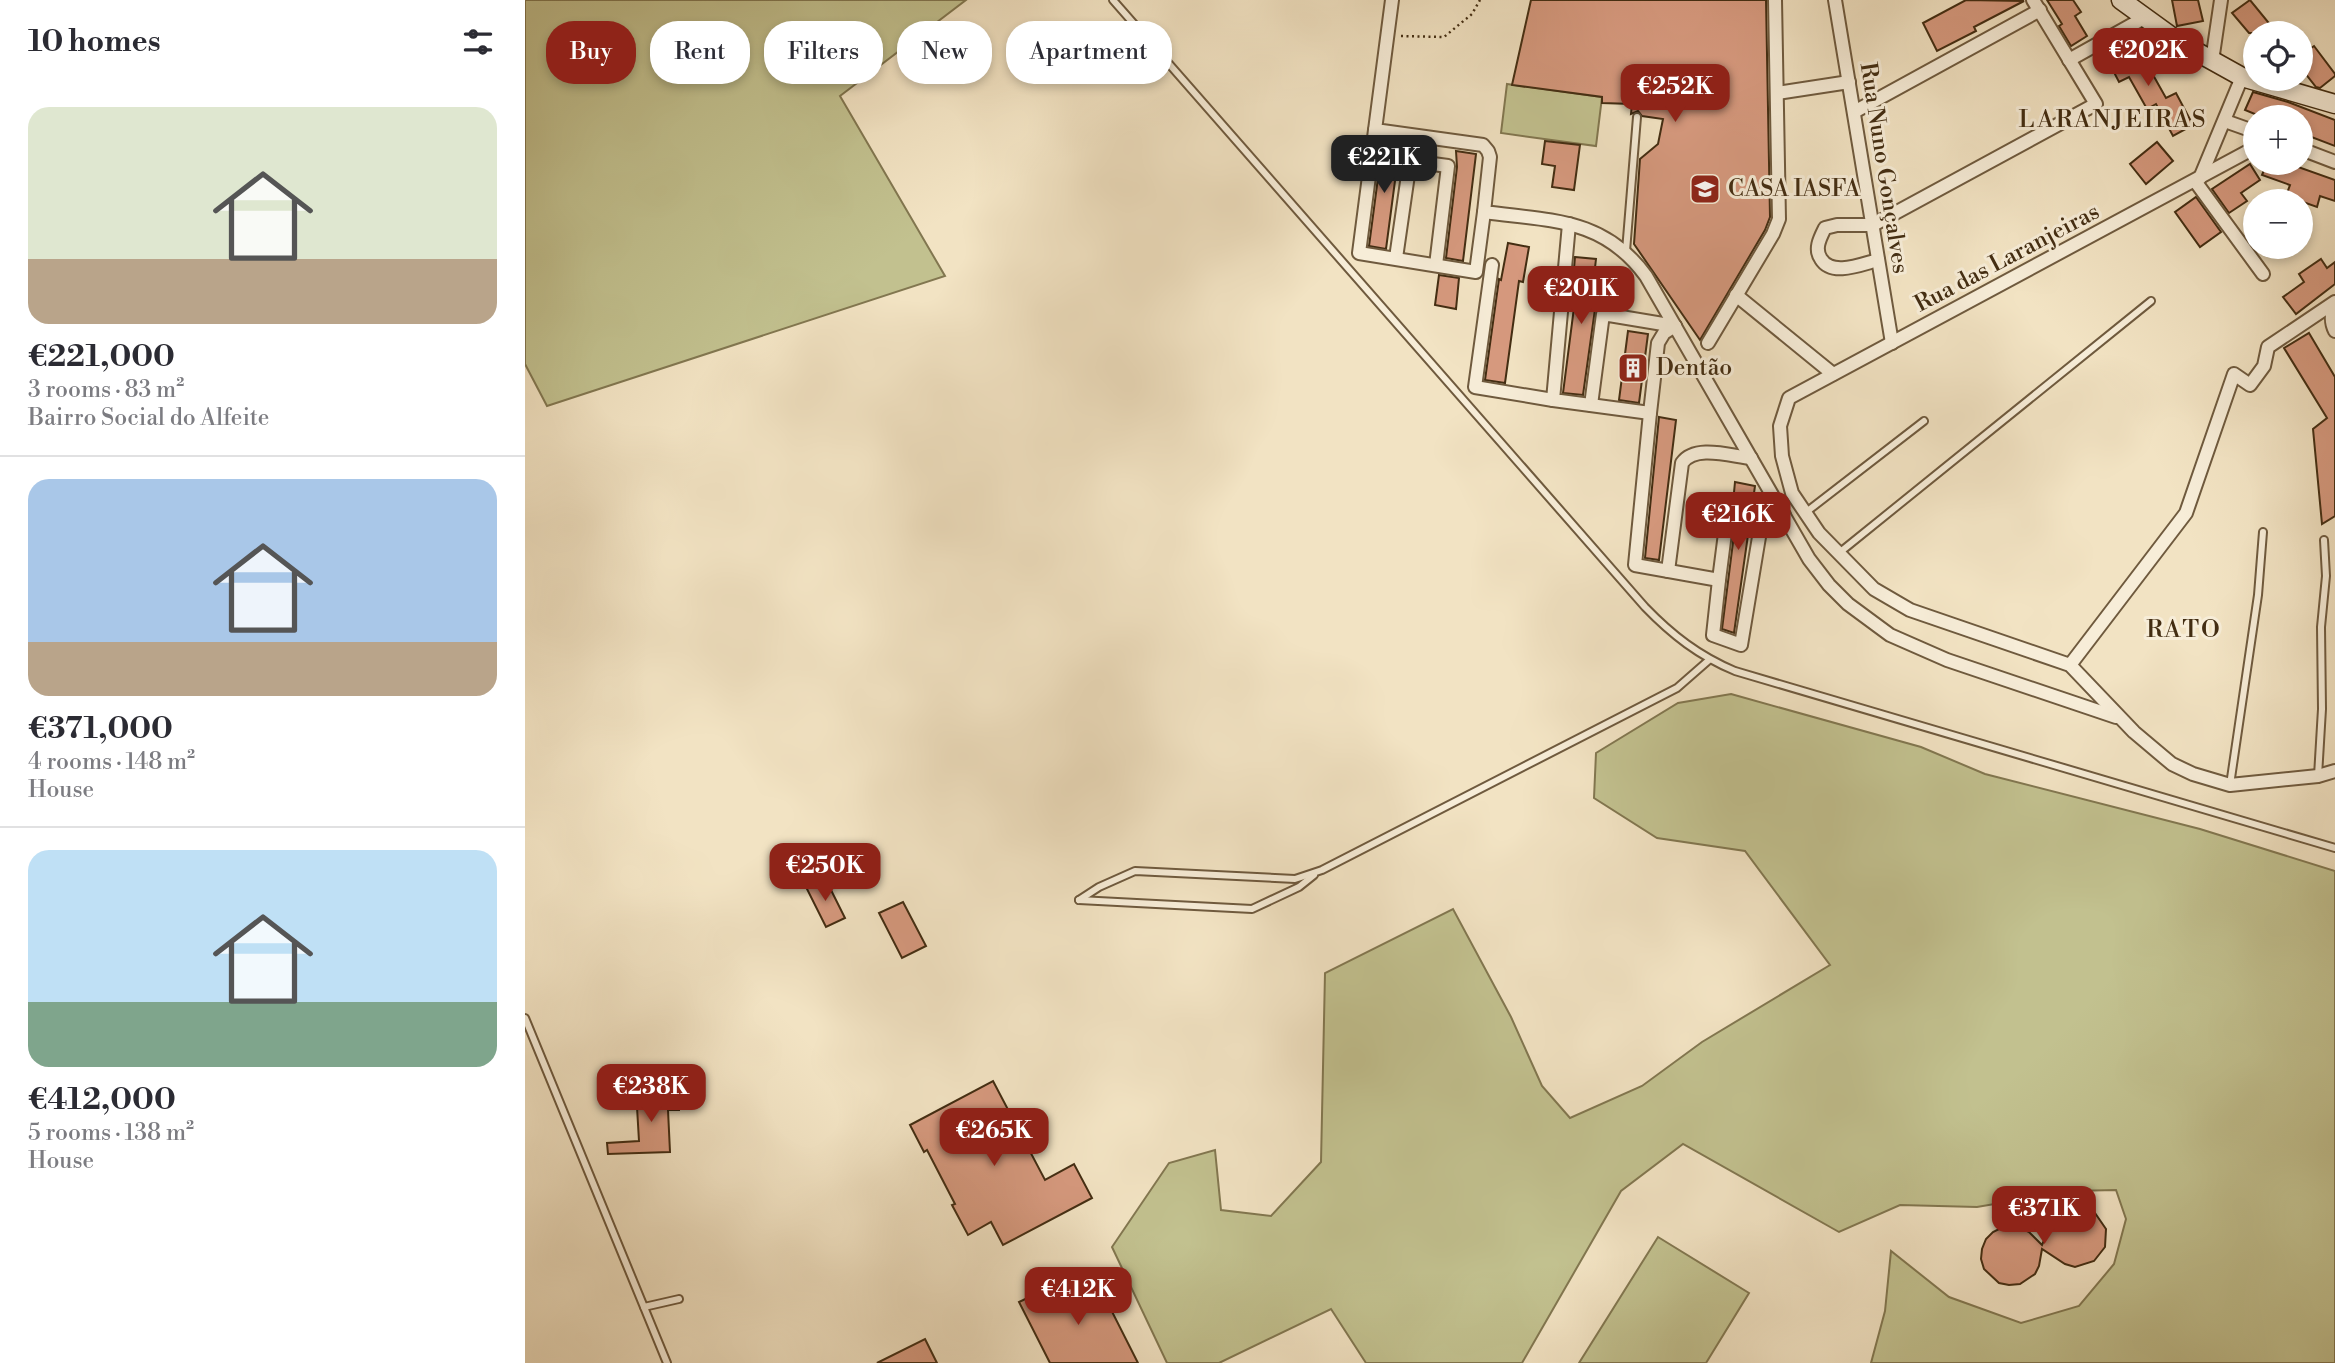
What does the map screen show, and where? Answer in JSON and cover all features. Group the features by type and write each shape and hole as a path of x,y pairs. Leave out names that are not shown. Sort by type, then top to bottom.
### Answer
{"main road":[{"path":"2121,0 2144,18 2242,77 2335,104"}],"street":[{"path":"1375,130 1483,145 1488,151 1490,157 1476,272 1359,253 1387,36 1392,0"},
{"path":"1708,343 1773,234 1779,219 1775,0"},
{"name":"Rua Nuno Gonçalves","path":"1835,0 1892,342"},
{"path":"2212,61 2221,0"},
{"path":"1854,112 2036,5 2096,104 1873,225 1837,225 1825,228 1819,240 1817,254 1824,265 1837,270 1878,260"},
{"path":"2069,60 2144,18"},
{"path":"2242,77 2198,179 2263,274"},
{"path":"1777,93 1849,82"},
{"path":"2225,121 2243,127"},
{"name":"Rua das Laranjeiras","path":"2070,665 1910,610 1874,589 1819,533 1792,493 1782,456 1780,426 1789,398 2243,154"},
{"path":"2313,154 2335,162"},
{"path":"1396,258 1410,161 1448,166 1436,265"},
{"path":"1484,212 1569,225 1601,234 1626,251 1646,276 1809,559 1848,604 1890,635 1947,660 2120,718"},
{"path":"1553,400 1569,225"},
{"path":"1492,265 1475,387 1650,412"},
{"path":"1736,295 1833,374"},
{"path":"2335,304 2332,326 2335,331"},
{"path":"2335,304 2268,347 2264,366 2250,385 2234,374 2186,513 2070,665 2120,718 2172,765 2230,785 2318,776 2335,771"},
{"path":"1591,405 1602,314 1675,326"},
{"path":"1675,326 1664,333 1658,343 1635,565 1719,580"},
{"path":"1668,571 1682,463 1687,456 1696,452 1751,458"},
{"path":"1712,507 1728,510 1713,635 1741,645 1761,525 1765,517 1784,515"}],"lane":[{"path":"1113,0 1645,607 1668,630 1709,660 1735,671 2335,848"},
{"path":"1626,251 1637,117"},
{"path":"1838,554 2151,301"},
{"path":"1805,513 1924,421"},
{"path":"2230,785 2258,595 2263,532"},
{"path":"2318,776 2322,709 2321,627 2326,576 2324,540"},
{"path":"1322,870 1299,887 1252,909 1079,900 1099,887 1135,871 1295,879 1322,870 1677,688 1709,660"},
{"path":"525,1018 667,1363"},
{"path":"644,1307 679,1299"}],"path":[{"path":"1387,36 1444,37 1472,14 1480,0"}],"shaded area":[{"path":"525,0 966,0 938,21 897,21 897,53 883,63 883,21 764,21 764,84 856,84 840,96 945,276 547,406 525,364"},
{"path":"1507,84 1602,97 1596,146 1501,133"},
{"path":"1731,694 1921,747 1985,774 2200,829 2335,871 2335,1363 1871,1363 1885,1311 1891,1251 1949,1297 2021,1323 2079,1306 2114,1264 2126,1219 2116,1190 2070,1191 1977,1207 1900,1205 1839,1232 1683,1144 1621,1191 1522,1363 1366,1363 1331,1309 1219,1363 1167,1363 1112,1247 1169,1163 1215,1150 1221,1210 1271,1216 1321,1162 1325,973 1453,909 1511,1017 1542,1086 1570,1118 1642,1086 1702,1042 1830,965 1745,851 1657,838 1594,798 1596,753 1678,703"},
{"path":"1658,1237 1749,1293 1706,1363 1579,1363"}],"building":[{"name":"CASA IASFA","path":"1531,0 1766,0 1770,217 1700,340 1634,244 1640,159 1658,144 1663,119 1642,116 1638,111 1631,114 1632,104 1602,103 1602,97 1512,85"},
{"path":"1966,0 2024,1 1974,27 1976,31 1937,51 1923,23"},
{"path":"2047,0 2073,0 2081,12 2075,16 2087,36 2071,46 2059,26 2062,24"},
{"path":"2172,0 2198,0 2203,21 2177,26"},
{"path":"2250,0 2267,21 2243,21 2243,26 2232,13"},
{"path":"2123,40 2139,72 2148,66 2166,98 2176,93 2193,125 2173,136 2156,104 2147,109 2129,77 2119,82 2103,51"},
{"path":"2313,47 2335,74 2320,88 2313,83"},
{"path":"2253,92 2296,105 2247,105"},
{"path":"2313,112 2335,120 2335,146 2313,138"},
{"path":"1383,140 1400,143 1386,249 1369,246"},
{"path":"1545,141 1580,145 1574,190 1552,187 1555,166 1542,164"},
{"path":"2157,142 2173,161 2146,184 2130,164"},
{"path":"1456,151 1476,154 1463,261 1446,258 1457,167"},
{"path":"2243,169 2243,175 2257,175 2260,180 2243,189 2243,204 2229,213 2212,189"},
{"path":"2313,172 2335,180 2335,201 2320,196 2317,207 2313,206 2313,189 2289,189 2290,185 2262,175 2313,175"},
{"path":"2196,197 2221,232 2200,247 2175,212"},
{"path":"1508,243 1529,247 1523,282 1519,281 1505,383 1485,380 1499,279 1501,280"},
{"path":"1575,257 1596,259 1592,294 1597,295 1583,395 1563,393 1576,292 1572,292"},
{"path":"2321,259 2327,268 2335,262 2335,284 2296,314 2283,297 2304,282 2299,274"},
{"path":"1439,275 1459,278 1456,309 1435,305"},
{"name":"Dentão","path":"1628,331 1648,334 1639,403 1619,400"},
{"path":"2309,333 2335,377 2335,516 2322,524 2313,429 2327,418 2284,348"},
{"path":"1659,417 1676,420 1659,560 1645,558"},
{"path":"1735,482 1755,486 1734,633 1722,629 1737,511 1733,503"},
{"path":"825,878 845,918 826,927 806,887"},
{"path":"903,902 926,946 902,958 879,913"},
{"path":"993,1081 1045,1180 1074,1164 1092,1198 1003,1245 991,1222 968,1235 927,1150 924,1152 910,1125"},
{"path":"679,1089 679,1110 668,1110 670,1152 608,1154 607,1143 639,1141 637,1107 642,1106 641,1091"},
{"path":"2078,1207 2095,1213 2106,1229 2105,1247 2094,1261 2075,1267 2065,1264 2042,1249 2035,1274 2020,1284 2009,1285 1999,1283 1984,1269 1982,1249 1993,1232 2003,1227 2021,1228 2042,1245 2052,1221 2059,1213"},
{"path":"1095,1278 1138,1363 1050,1363 1019,1302 1042,1291 1047,1302"},
{"path":"925,1339 937,1363 877,1363"}],"place":[{"name":"CASA IASFA","path":"1705,189"},
{"name":"Dentão","path":"1633,368"}],"district":[{"name":"LARANJEIRAS","path":"2113,120"},
{"name":"RATO","path":"2184,630"}]}
